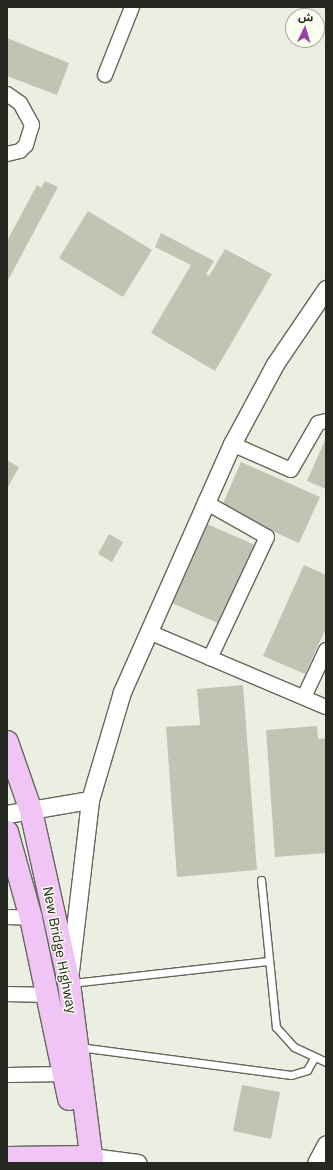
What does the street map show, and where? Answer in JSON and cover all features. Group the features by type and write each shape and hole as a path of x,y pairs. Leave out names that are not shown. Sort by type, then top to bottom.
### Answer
{"main road":[{"name":"New Bridge Highway","path":"7,742 31,810 69,983 77,1047 85,1160"},
{"name":"New Bridge Highway","path":"7,832 30,918 85,1160"},
{"path":"7,1158 85,1160"}],"street":[{"path":"105,75 132,7"},
{"path":"7,94 20,104 32,125 26,145 20,151 7,154"},
{"path":"69,983 90,800 122,692 232,444 275,364 323,297"},
{"path":"232,444 291,470 318,423 326,421"},
{"path":"205,502 267,537 210,658"},
{"path":"149,632 326,707"},
{"path":"304,697 326,650"},
{"path":"7,814 90,800"},
{"path":"7,917 30,918"},
{"path":"7,994 47,995"},
{"path":"7,1075 65,1074"},
{"path":"316,1163 326,1144"},
{"path":"85,1160 138,1163"}],"lane":[{"path":"261,880 267,961 276,1027 294,1047 314,1058 326,1062"},
{"path":"69,983 267,961"},
{"path":"77,1047 291,1075 307,1070 314,1058"}],"building":[{"path":"7,38 69,63 57,95 7,76"},
{"path":"45,181 58,187 7,282 7,241 37,185 41,188"},
{"path":"88,211 152,250 123,297 59,258"},
{"path":"161,233 214,261 206,274 209,276 225,249 272,274 215,371 151,333 191,265 155,247"},
{"path":"326,438 326,489 307,481"},
{"path":"7,460 19,467 7,489"},
{"path":"241,462 320,497 299,543 221,508"},
{"path":"207,524 255,545 220,624 172,603"},
{"path":"109,534 123,542 112,562 98,554"},
{"path":"304,565 326,575 326,628 305,674 263,656"},
{"path":"243,685 257,870 177,877 166,727 200,725 197,689"},
{"path":"317,726 318,739 326,738 326,853 275,857 266,730"},
{"path":"242,1085 280,1092 271,1139 233,1131"}]}
